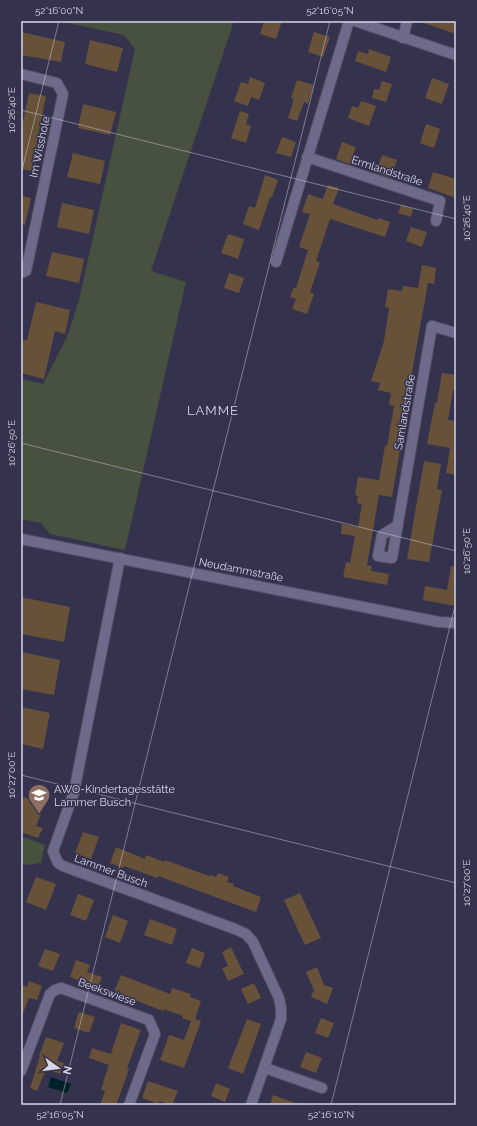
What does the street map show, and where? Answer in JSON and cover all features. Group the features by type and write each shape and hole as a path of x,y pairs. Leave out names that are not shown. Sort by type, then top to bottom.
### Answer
{"street":[{"path":"276,262 349,21"},
{"path":"355,21 456,55"},
{"path":"403,38 407,21"},
{"name":"Im Wisshole","path":"21,74 57,83 63,94 26,271 21,273"},
{"name":"Ermlandstraße","path":"307,156 440,201 436,221"},
{"name":"Samlandstraße","path":"398,525 432,326 456,334"},
{"name":"Neudammstraße","path":"21,539 424,619 456,623"},
{"name":"Lammer Busch","path":"120,558 74,792 54,851 58,863 63,866 246,934 253,942 280,998 281,1019 251,1105"},
{"name":"Beekswiese","path":"21,1071 50,994 61,988 149,1020 155,1034 129,1105"},
{"path":"264,1068 322,1088"}],"shaded area":[{"path":"59,21 234,21 151,271 186,282 125,550 50,534 41,523 21,519 21,379 43,384 67,337 79,300 135,49 124,35"},
{"path":"21,836 45,845 41,863 26,865 21,863"},
{"path":"51,1077 71,1084 67,1093 48,1087"}],"building":[{"path":"264,21 282,21 276,39 260,34"},
{"path":"424,21 456,21 456,34 424,23"},
{"path":"21,32 65,42 61,62 21,55"},
{"path":"314,32 330,37 323,57 308,52"},
{"path":"90,40 123,48 117,72 85,64"},
{"path":"369,49 391,57 386,72 355,61 358,51 368,54"},
{"path":"250,77 265,83 259,100 251,97 248,106 234,101 241,82 248,84"},
{"path":"432,78 449,84 442,104 425,98"},
{"path":"297,80 314,85 308,104 304,102 297,121 288,118 294,99 291,98"},
{"path":"382,81 392,84 386,102 372,98 374,89 379,90"},
{"path":"29,93 46,96 31,171 21,169 21,131"},
{"path":"361,101 376,106 369,126 348,118 352,106 358,108"},
{"path":"83,104 116,112 110,135 78,128"},
{"path":"240,111 249,114 246,124 251,126 246,143 231,138"},
{"path":"426,124 440,129 434,148 420,143"},
{"path":"282,137 296,142 291,157 276,153"},
{"path":"342,142 356,147 350,164 336,159"},
{"path":"73,153 105,161 100,184 67,177"},
{"path":"382,155 397,160 391,178 376,173"},
{"path":"433,172 456,179 456,198 428,188"},
{"path":"265,175 278,180 272,197 270,197 259,230 243,224 249,206 255,208"},
{"path":"328,185 339,188 333,204 377,220 378,218 390,222 385,237 330,219 316,261 320,263 310,292 314,294 307,314 292,309 296,299 290,297 294,287 296,288 308,250 299,247 310,214 302,212 308,194 323,199"},
{"path":"21,196 31,198 25,225 21,224"},
{"path":"62,203 94,210 89,234 57,227"},
{"path":"401,205 413,209 411,217 398,213"},
{"path":"411,227 427,232 422,247 406,241"},
{"path":"228,234 244,239 238,259 221,253"},
{"path":"52,252 84,259 79,283 46,276"},
{"path":"422,265 436,268 434,284 428,283 409,389 412,389 404,438 402,438 392,497 379,495 367,565 372,566 371,571 389,574 387,585 343,577 346,562 350,563 355,536 341,534 342,524 358,527 362,504 357,503 358,496 355,495 358,477 379,480 385,446 387,446 394,406 389,405 391,393 378,390 380,383 371,381 384,341 389,308 385,307 388,289 402,291 403,286 418,288"},
{"path":"229,273 244,278 239,293 224,288"},
{"path":"36,302 70,310 65,334 55,331 44,379 21,373 21,350 23,340 27,340"},
{"path":"442,373 456,375 456,391 453,390 448,420 456,421 456,475 446,473 450,448 427,444 435,403 437,403"},
{"path":"424,461 441,464 437,489 442,490 429,562 407,559"},
{"path":"451,566 456,567 456,606 423,600 425,586 447,590"},
{"path":"21,597 70,607 64,642 21,634"},
{"path":"21,652 60,660 54,695 21,689"},
{"path":"21,707 50,713 43,749 21,744"},
{"path":"24,797 39,803 38,807 43,809 36,826 43,828 38,838 21,832 21,805"},
{"path":"83,832 99,837 91,859 75,853"},
{"path":"116,847 145,859 146,855 164,862 165,860 209,876 216,877 218,873 229,877 227,882 234,884 233,886 261,897 256,912 158,876 157,878 124,866 123,868 110,863"},
{"path":"36,877 56,884 46,910 26,902"},
{"path":"300,893 321,938 305,945 284,900"},
{"path":"78,894 94,900 86,921 70,915"},
{"path":"113,915 128,921 120,943 105,937"},
{"path":"150,919 177,929 172,945 144,935"},
{"path":"231,947 244,974 228,981 222,968 228,966 222,952"},
{"path":"192,948 205,953 200,968 186,963"},
{"path":"45,949 60,954 53,971 38,966"},
{"path":"76,960 90,965 87,972 102,977 98,988 70,977"},
{"path":"317,967 324,985 333,988 327,1004 311,997 314,990 306,972"},
{"path":"121,975 170,994 172,988 191,994 190,997 201,1001 195,1019 201,1021 184,1068 160,1060 169,1035 184,1040 191,1021 182,1018 183,1016 164,1009 163,1011 114,992"},
{"path":"29,981 42,986 37,1000 29,998 21,1016 21,985 27,987"},
{"path":"254,983 261,998 248,1004 241,989"},
{"path":"79,1012 95,1017 89,1033 74,1028"},
{"path":"321,1018 334,1023 328,1038 315,1033"},
{"path":"247,1019 261,1024 243,1074 228,1068"},
{"path":"121,1023 141,1030 127,1068 129,1069 116,1105 100,1105 105,1091 101,1089 109,1065 89,1058 92,1048 111,1054"},
{"path":"46,1037 64,1043 57,1061 64,1063 60,1074 46,1069 37,1091 30,1088"},
{"path":"306,1052 322,1058 316,1073 300,1067"},
{"path":"148,1081 178,1091 172,1105 159,1101 158,1104 142,1098"},
{"path":"216,1083 230,1089 225,1102 211,1096"},
{"path":"273,1095 298,1104 298,1105 270,1105"}],"place":[{"name":"AWO-Kindertagesstätte Lammer Busch","path":"39,814"}],"district":[{"name":"LAMME","path":"213,410"}]}
